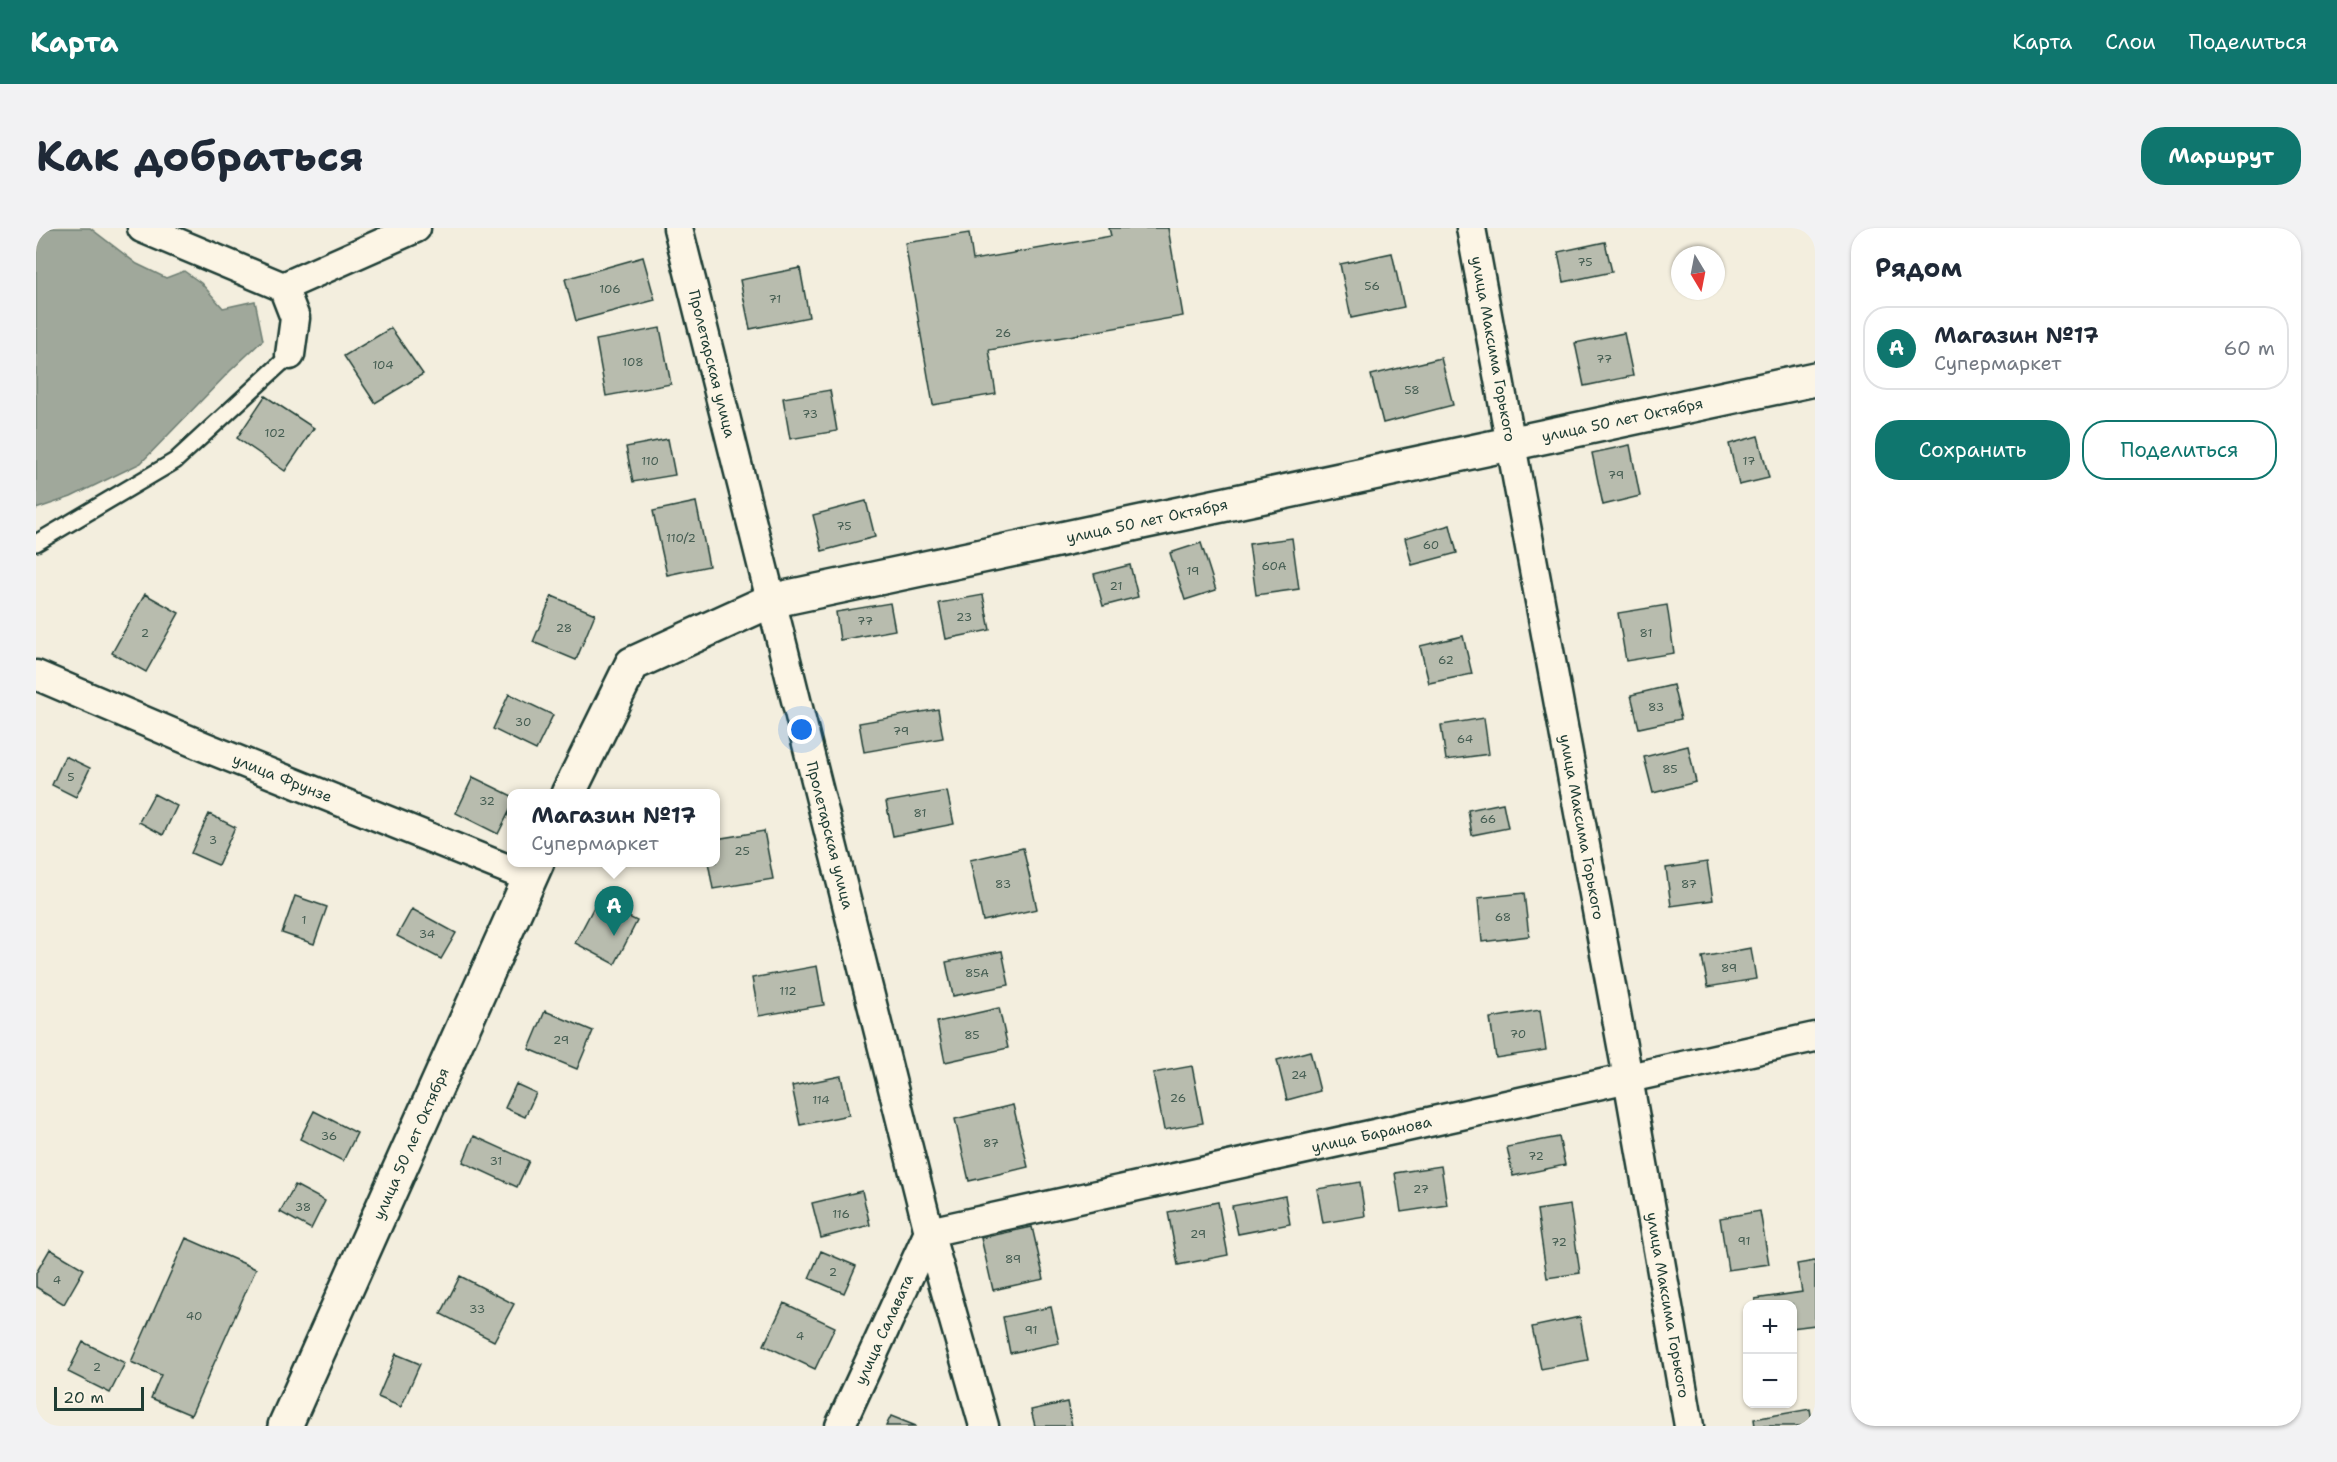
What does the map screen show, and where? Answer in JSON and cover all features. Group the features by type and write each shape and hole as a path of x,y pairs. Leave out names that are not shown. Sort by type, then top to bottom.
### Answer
{"main road":[{"name":"улица 50 лет Октября","path":"570,789 632,664 770,601 1815,379"},
{"name":"улица 50 лет Октября","path":"285,1426 533,870"}],"street":[{"path":"142,228 283,287 295,318 290,355"},
{"path":"283,287 416,228"},
{"name":"Пролетарская улица","path":"678,228 928,1232 984,1426"},
{"name":"улица Максима Горького","path":"1471,228 1628,1078 1689,1426"},
{"name":"улица Фрунзе","path":"36,675 205,747 507,860"},
{"name":"улица Баранова","path":"928,1232 1815,1037"},
{"name":"улица Салавата","path":"840,1426 928,1232"}],"lane":[{"path":"36,543 175,461 290,355"}],"shaded area":[{"path":"42,228 90,228 137,264 166,278 184,271 201,283 223,308 255,301 263,340 141,463 71,497 36,509 36,231"}],"building":[{"path":"1109,228 1168,228 1183,316 989,350 996,394 933,405 905,243 969,233 973,260 1111,236"},
{"path":"1605,242 1612,272 1564,282 1558,252"},
{"path":"1392,253 1404,307 1351,318 1340,264"},
{"path":"643,257 655,300 576,321 565,279"},
{"path":"800,268 809,317 750,329 740,280"},
{"path":"391,328 423,374 375,403 344,356"},
{"path":"660,328 671,384 606,396 596,340"},
{"path":"1624,333 1633,376 1584,386 1575,343"},
{"path":"1441,358 1453,405 1383,423 1371,375"},
{"path":"830,390 837,431 790,439 783,398"},
{"path":"265,396 314,428 285,471 237,438"},
{"path":"1758,436 1769,478 1739,485 1729,444"},
{"path":"668,439 675,475 633,482 626,447"},
{"path":"1630,445 1640,496 1603,505 1592,453"},
{"path":"866,501 875,537 822,551 813,515"},
{"path":"696,502 709,566 667,575 653,511"},
{"path":"1450,525 1457,553 1412,565 1405,538"},
{"path":"1292,538 1299,589 1256,595 1249,544"},
{"path":"1201,543 1216,590 1185,600 1170,553"},
{"path":"1130,565 1138,597 1103,606 1094,574"},
{"path":"145,594 179,613 146,672 112,653"},
{"path":"983,595 990,630 946,639 939,603"},
{"path":"552,596 595,614 576,660 533,642"},
{"path":"890,603 895,630 840,640 836,612"},
{"path":"1667,605 1674,653 1626,661 1618,613"},
{"path":"1463,636 1472,674 1429,683 1420,646"},
{"path":"1673,685 1681,719 1639,728 1631,695"},
{"path":"509,694 553,715 536,750 493,729"},
{"path":"938,709 943,738 864,752 859,723"},
{"path":"1484,718 1489,754 1446,760 1441,725"},
{"path":"1688,746 1696,782 1653,793 1644,757"},
{"path":"65,756 90,768 76,797 52,785"},
{"path":"473,777 507,794 507,816 498,834 456,813"},
{"path":"947,791 954,824 893,836 886,802"},
{"path":"154,794 177,806 163,835 139,822"},
{"path":"1503,803 1508,828 1472,835 1468,810"},
{"path":"209,814 235,827 218,865 191,853"},
{"path":"764,831 773,879 713,889 709,867 720,867 720,838"},
{"path":"1023,848 1037,909 983,921 970,860"},
{"path":"1707,862 1713,900 1671,906 1666,868"},
{"path":"1524,893 1529,936 1482,942 1478,898"},
{"path":"295,896 327,907 314,944 282,933"},
{"path":"597,901 637,921 615,964 575,943"},
{"path":"412,909 456,933 441,959 397,936"},
{"path":"1751,948 1756,979 1708,987 1702,957"},
{"path":"1002,951 1009,985 953,996 946,962"},
{"path":"817,966 824,1005 759,1016 752,978"},
{"path":"999,1008 1008,1048 945,1062 937,1022"},
{"path":"1540,1010 1546,1050 1496,1058 1490,1018"},
{"path":"545,1011 593,1031 577,1069 529,1049"},
{"path":"1310,1051 1320,1091 1287,1100 1277,1060"},
{"path":"1192,1066 1203,1123 1164,1130 1153,1073"},
{"path":"841,1076 849,1115 800,1125 792,1086"},
{"path":"516,1084 536,1093 525,1117 505,1108"},
{"path":"1013,1105 1028,1167 969,1181 955,1119"},
{"path":"314,1111 357,1133 343,1161 300,1139"},
{"path":"474,1136 529,1161 517,1187 463,1162"},
{"path":"1559,1137 1565,1165 1513,1176 1507,1147"},
{"path":"1441,1166 1447,1205 1401,1212 1395,1173"},
{"path":"1360,1182 1365,1216 1323,1223 1317,1189"},
{"path":"295,1185 325,1201 311,1229 280,1212"},
{"path":"862,1191 870,1225 821,1238 812,1203"},
{"path":"1285,1196 1290,1224 1238,1234 1232,1206"},
{"path":"1218,1202 1228,1255 1178,1265 1168,1212"},
{"path":"1570,1205 1580,1273 1547,1278 1537,1210"},
{"path":"1760,1211 1769,1264 1728,1270 1720,1218"},
{"path":"1032,1227 1044,1279 993,1290 981,1238"},
{"path":"186,1238 256,1269 191,1415 151,1398 161,1375 131,1362"},
{"path":"50,1249 84,1269 64,1304 36,1287 36,1273"},
{"path":"821,1251 856,1266 844,1293 809,1278"},
{"path":"1815,1261 1815,1325 1797,1327 1797,1300 1755,1300 1802,1292 1797,1264"},
{"path":"460,1276 514,1304 494,1341 441,1314"},
{"path":"784,1303 835,1327 815,1369 764,1345"},
{"path":"1051,1307 1059,1343 1010,1353 1003,1317"},
{"path":"1580,1317 1588,1360 1541,1369 1532,1327"},
{"path":"83,1342 125,1363 110,1393 68,1372"},
{"path":"396,1354 420,1364 401,1407 378,1397"},
{"path":"1067,1402 1072,1426 1035,1426 1031,1410"},
{"path":"1810,1409 1813,1426 1755,1426 1754,1419"},
{"path":"891,1416 916,1426 886,1426"}],"place":[{"name":"Магазин №17","path":"614,936"}]}
